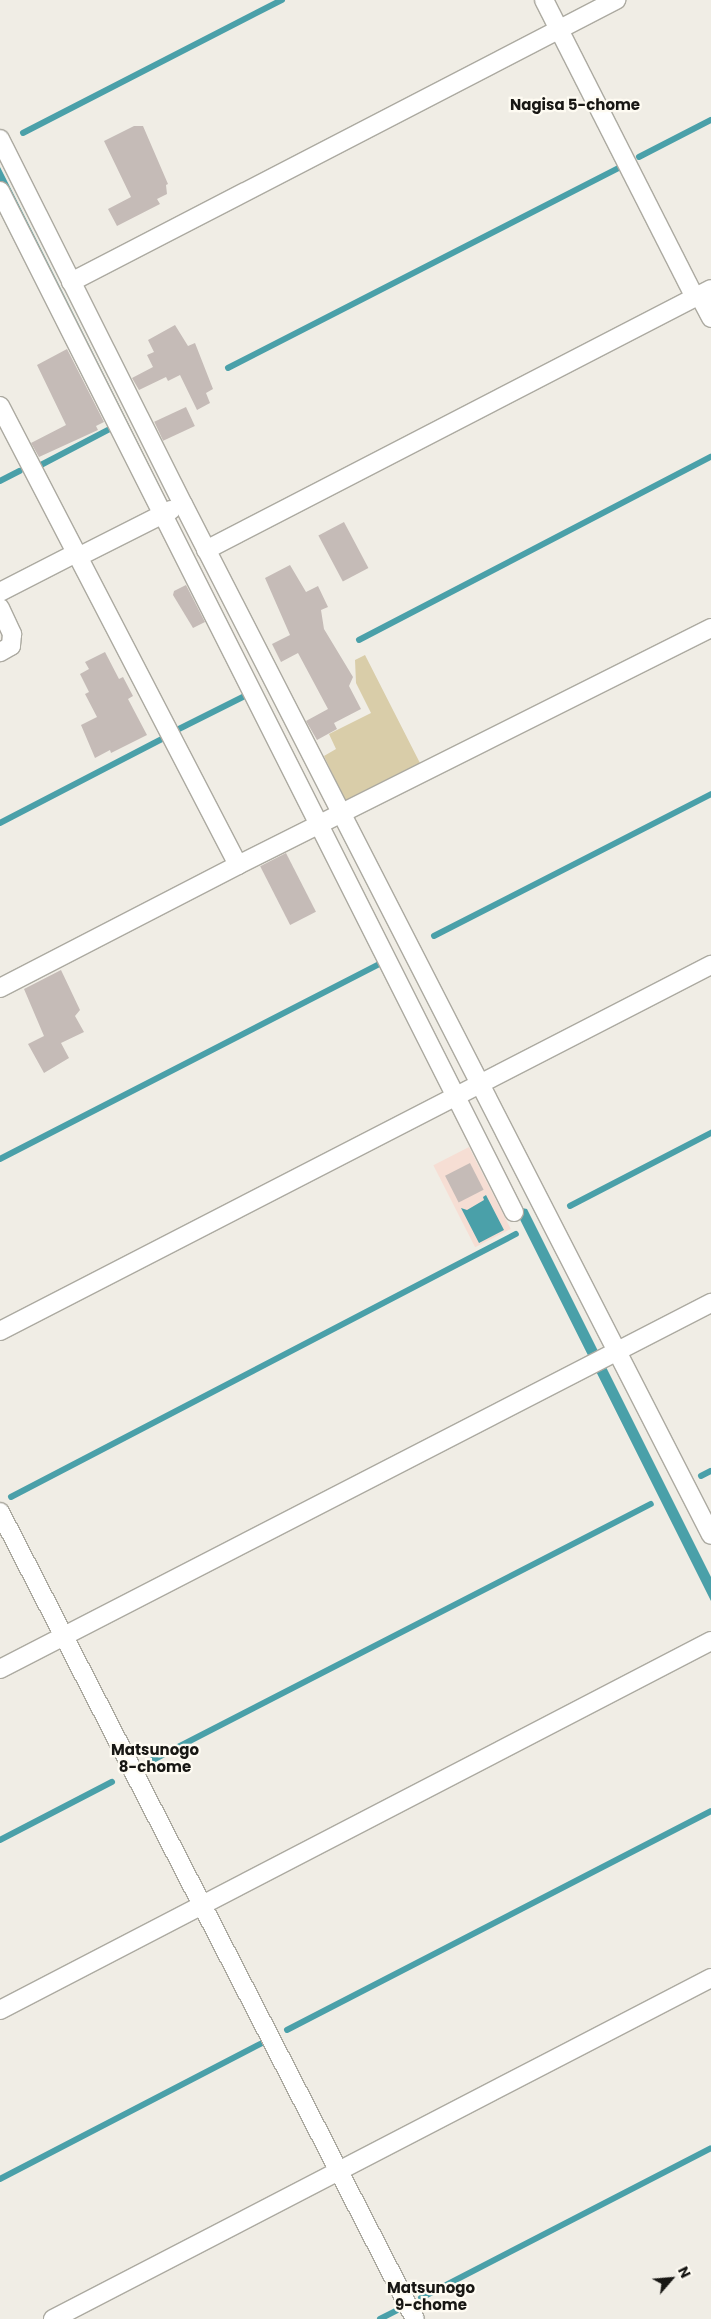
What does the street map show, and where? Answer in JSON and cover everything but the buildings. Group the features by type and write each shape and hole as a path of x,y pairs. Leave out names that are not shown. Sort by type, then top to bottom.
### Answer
{"street":[{"path":"544,0 702,294 711,318"},
{"path":"71,282 616,0"},
{"path":"0,139 71,282 318,825 468,1090 711,1535"},
{"path":"0,191 173,509 206,550 341,813 468,1090 514,1212"},
{"path":"206,550 702,294"},
{"path":"0,406 238,865"},
{"path":"0,592 173,509"},
{"path":"0,608 12,634 11,646 0,652"},
{"path":"0,988 238,865 711,628"},
{"path":"0,1332 711,965"},
{"path":"0,1669 711,1303"},
{"path":"0,1512 204,1904 415,2319"},
{"path":"0,2010 711,1641"},
{"path":"53,2319 711,1978"}],"shaded area":[{"path":"365,655 422,767 353,802 345,800 324,756 336,749 329,734 371,713 356,683 355,660"},
{"path":"469,1147 511,1229 475,1247 433,1165"}],"water":[{"path":"0,167 468,1102 522,1208 527,1209 711,1577 711,1601 0,181"},
{"path":"486,1195 504,1230 479,1243 461,1208 467,1210 484,1200 483,1197"}],"waterway":[{"path":"23,133 282,0"},
{"path":"639,157 711,120"},
{"path":"228,368 617,169"},
{"path":"41,465 110,429"},
{"path":"359,640 711,457"},
{"path":"0,481 20,471"},
{"path":"177,730 245,696"},
{"path":"0,823 162,739"},
{"path":"434,936 711,794"},
{"path":"0,1159 380,964"},
{"path":"570,1206 711,1133"},
{"path":"11,1497 516,1234"},
{"path":"701,1476 711,1471"},
{"path":"149,1762 651,1504"},
{"path":"0,1840 112,1782"},
{"path":"287,2030 711,1811"},
{"path":"0,2179 260,2044"},
{"path":"421,2298 711,2148"},
{"path":"380,2319 396,2311"}],"district":[{"name":"Nagisa 5-chome","path":"575,105"},
{"name":"Matsunogo 8-chome","path":"155,1758"},
{"name":"Matsunogo 9-chome","path":"431,2296"}]}
